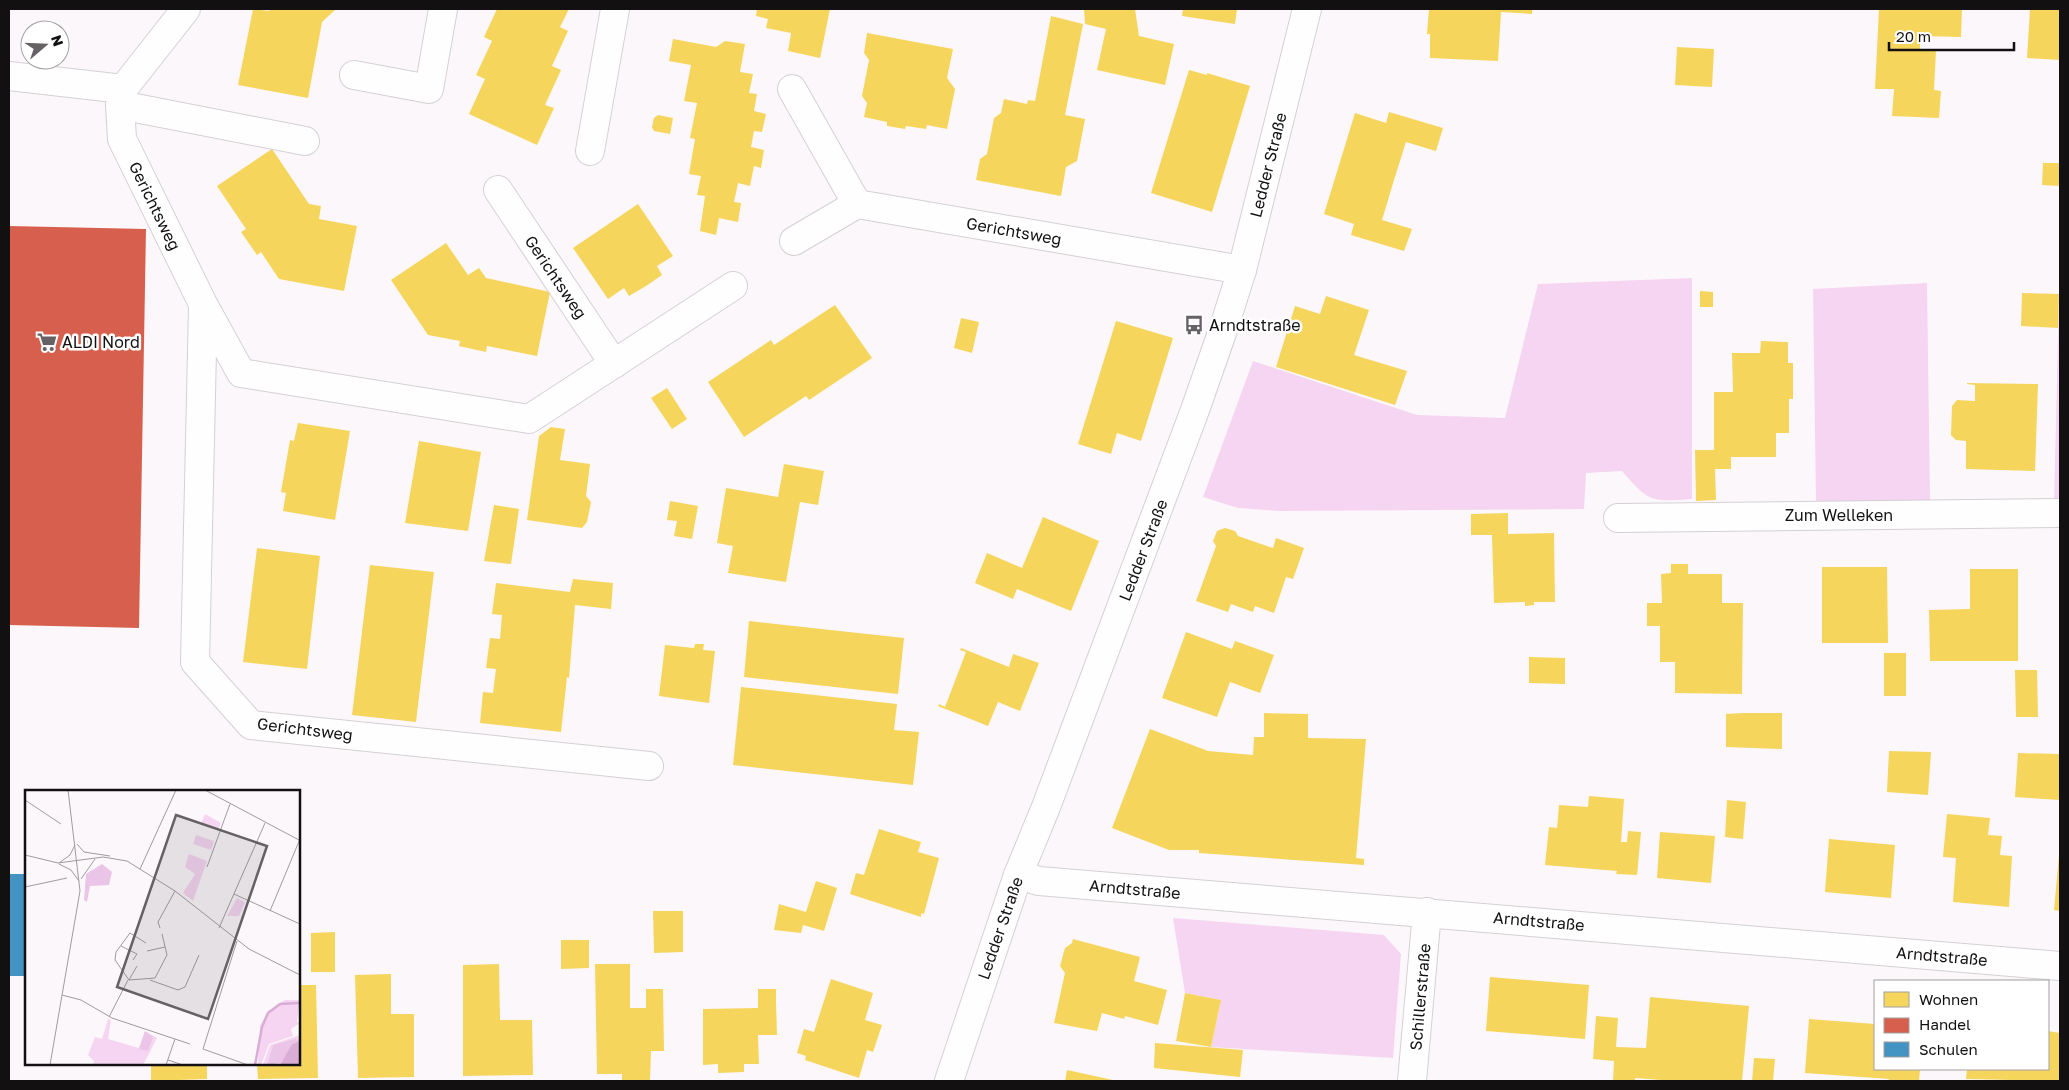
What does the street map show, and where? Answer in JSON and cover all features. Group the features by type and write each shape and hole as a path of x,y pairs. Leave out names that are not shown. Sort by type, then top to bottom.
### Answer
{"street":[{"path":"121,97 186,9"},
{"path":"354,74 429,89 443,9"},
{"path":"590,151 614,9"},
{"name":"Ledder Straße","path":"949,1081 1018,875 1046,807 1192,419 1242,270 1307,9"},
{"path":"9,76 121,97 306,141"},
{"path":"792,89 857,204 794,241"},
{"name":"Gerichtsweg","path":"121,97 122,139 203,304 241,372 529,419 733,286"},
{"name":"Gerichtsweg","path":"498,190 614,364"},
{"name":"Gerichtsweg","path":"857,204 1242,270"},
{"name":"Gerichtsweg","path":"203,304 195,662 252,725 649,766"},
{"name":"Zum Welleken","path":"1618,518 2060,514"},
{"name":"Arndtstraße","path":"1018,875 1038,881 2060,966"},
{"name":"Schillerstraße","path":"1412,1081 1427,912"}],"shaded area":[{"path":"1692,278 1692,499 1659,500 1651,498 1638,489 1622,471 1586,473 1584,509 1278,511 1238,508 1203,497 1253,361 1417,415 1505,418 1538,284"},
{"path":"1927,283 1930,501 1816,501 1813,289"},
{"path":"2059,294 2060,504 2054,504"},
{"path":"1173,918 1384,935 1401,954 1393,1058 1211,1047 1221,1000 1185,993"}],"building: Wohnen":[{"path":"253,9 269,11 269,9 336,9 322,22 308,98 238,85"},
{"path":"497,9 569,9 560,27 568,31 552,66 561,70 545,105 554,108 537,145 469,114 485,79 476,75 492,41 484,37"},
{"path":"757,9 830,9 820,58 788,51 791,33 766,28 768,19 756,16"},
{"path":"1084,9 1135,9 1139,36 1174,44 1165,85 1097,70 1106,29 1085,24"},
{"path":"1183,9 1237,9 1235,24 1182,16"},
{"path":"1429,9 1532,9 1532,14 1501,12 1498,61 1430,58 1430,34 1427,34"},
{"path":"1879,9 1962,9 1961,37 1920,36 1920,51 1936,51 1934,90 1941,91 1939,118 1892,116 1894,89 1875,89"},
{"path":"2030,9 2060,9 2060,60 2027,58"},
{"path":"1051,16 1083,24 1065,115 1085,119 1077,161 1066,167 1061,196 976,180 980,159 987,154 994,118 1001,113 1004,99 1027,104 1028,100 1035,101"},
{"path":"867,33 953,49 947,78 955,89 947,129 927,125 926,129 906,126 905,129 887,126 887,122 864,117 867,103 862,96 869,60 864,53"},
{"path":"673,39 716,47 725,41 745,44 740,72 753,74 749,93 757,94 754,111 766,114 762,132 754,131 751,147 764,150 761,168 754,166 750,186 738,183 734,202 741,203 738,222 719,218 716,235 700,231 705,196 697,195 701,176 689,174 695,139 690,138 697,103 684,101 691,65 669,61"},
{"path":"1677,47 1714,49 1712,87 1675,85"},
{"path":"1189,70 1207,75 1207,73 1250,86 1212,212 1151,193"},
{"path":"1389,112 1443,128 1436,151 1406,142 1382,220 1412,229 1404,251 1351,235 1354,224 1324,214 1355,113 1386,123"},
{"path":"658,115 673,118 670,134 654,131 652,127 654,118"},
{"path":"272,149 309,204 321,206 319,219 357,226 344,291 279,279 261,252 257,255 241,232 246,229 217,186"},
{"path":"2043,163 2060,163 2060,186 2042,185"},
{"path":"638,204 673,256 657,266 662,275 646,286 629,296 624,288 608,299 573,248"},
{"path":"446,243 468,275 479,268 486,278 550,292 537,356 487,346 486,352 459,346 460,341 428,335 391,280"},
{"path":"1700,291 1713,292 1713,307 1700,307"},
{"path":"2022,293 2059,294 2058,328 2021,326"},
{"path":"1326,296 1369,310 1354,355 1407,371 1395,405 1276,367 1295,306 1320,314"},
{"path":"835,305 872,358 809,400 806,396 744,437 708,382 771,340 774,345"},
{"path":"961,318 979,322 972,353 954,348"},
{"path":"1116,321 1173,338 1141,441 1117,433 1111,454 1078,444"},
{"path":"1761,341 1788,342 1788,363 1793,363 1793,399 1789,399 1789,433 1776,433 1776,457 1731,457 1731,469 1715,469 1716,500 1696,501 1695,450 1714,450 1714,392 1733,392 1732,353 1760,353"},
{"path":"1967,383 2038,384 2035,471 1966,469 1966,441 1956,440 1951,435 1952,406 1957,400 1975,401 1975,385"},
{"path":"667,388 687,419 672,429 651,398"},
{"path":"298,423 350,431 335,520 283,511 286,493 281,492 290,440 294,441"},
{"path":"551,427 565,429 560,460 590,464 586,496 591,502 587,522 582,528 527,520 539,436"},
{"path":"419,441 481,452 468,531 405,523"},
{"path":"784,464 824,471 818,505 800,502 786,582 728,573 733,546 717,543 726,488 778,497"},
{"path":"670,501 698,506 692,539 674,536 677,521 667,520"},
{"path":"494,505 519,509 511,564 484,561"},
{"path":"1508,513 1508,534 1554,533 1555,602 1534,602 1534,605 1525,606 1525,602 1494,603 1492,535 1471,535 1471,514"},
{"path":"1043,517 1099,541 1071,611 1017,589 1013,599 975,583 987,553 1022,568"},
{"path":"1225,528 1235,531 1238,536 1273,548 1276,538 1304,548 1293,579 1286,577 1274,613 1255,606 1253,612 1231,604 1228,612 1196,601 1216,546 1213,541 1217,531"},
{"path":"257,548 320,556 307,669 243,662"},
{"path":"1671,564 1688,564 1688,574 1722,574 1722,603 1743,603 1742,694 1675,693 1675,662 1660,662 1660,626 1647,626 1647,603 1662,603 1661,574 1671,573"},
{"path":"370,565 434,572 416,722 352,715"},
{"path":"1822,567 1887,567 1888,643 1822,643"},
{"path":"1970,569 2018,569 2018,661 1930,661 1929,610 1970,609"},
{"path":"573,579 613,583 611,609 575,605 569,678 567,677 561,732 480,723 483,692 493,693 496,669 486,668 490,638 500,639 502,615 492,614 496,583 570,592"},
{"path":"749,621 904,638 898,694 744,677"},
{"path":"1186,632 1232,649 1235,641 1274,655 1260,693 1230,682 1217,717 1162,698"},
{"path":"695,644 704,644 703,650 715,651 709,703 659,696 665,645 694,648"},
{"path":"961,648 1009,667 1013,654 1039,663 1020,711 998,702 988,726 938,706 939,704 945,707 966,652 960,650"},
{"path":"1884,653 1906,653 1906,696 1884,696"},
{"path":"1529,657 1565,658 1565,684 1529,683"},
{"path":"2015,670 2037,670 2038,717 2016,717"},
{"path":"741,687 897,704 894,730 919,732 913,785 733,765"},
{"path":"1264,713 1308,714 1308,738 1366,739 1356,858 1364,859 1364,865 1199,853 1199,850 1169,850 1112,828 1150,729 1208,751 1253,755 1254,737 1264,737"},
{"path":"1782,713 1782,749 1726,747 1726,714"},
{"path":"1889,751 1931,752 1928,795 1887,792"},
{"path":"2018,753 2060,754 2060,800 2015,797"},
{"path":"1589,796 1624,799 1621,842 1627,842 1628,831 1641,832 1637,875 1616,874 1617,871 1545,865 1549,827 1557,828 1559,805 1588,807"},
{"path":"1727,800 1746,802 1743,839 1725,837"},
{"path":"1947,814 1990,818 1988,835 2002,836 2000,855 2012,856 2009,907 1953,902 1956,858 1943,857"},
{"path":"879,829 921,842 918,852 939,858 924,914 921,913 921,917 850,894 856,873 864,875"},
{"path":"1660,832 1715,836 1711,883 1657,878"},
{"path":"1829,839 1895,845 1891,898 1825,892"},
{"path":"2060,855 2060,911 2054,910"},
{"path":"816,881 837,888 824,931 803,925 801,933 774,930 779,904 806,912"},
{"path":"653,911 683,911 683,952 654,953"},
{"path":"335,932 335,972 311,972 311,933"},
{"path":"1073,939 1140,957 1134,981 1167,990 1158,1025 1125,1016 1124,1019 1102,1013 1097,1031 1054,1023 1065,973 1060,966 1065,948 1072,943"},
{"path":"561,940 589,940 589,968 561,969"},
{"path":"499,964 500,1020 532,1020 533,1075 463,1076 463,965"},
{"path":"595,964 630,964 630,1008 646,1008 646,989 663,989 664,1051 651,1051 650,1080 622,1080 622,1074 597,1074"},
{"path":"391,974 391,1014 414,1014 414,1077 358,1078 355,975"},
{"path":"1490,977 1589,985 1585,1039 1486,1031"},
{"path":"831,979 873,993 865,1020 882,1025 873,1052 867,1050 859,1078 805,1060 806,1056 797,1053 804,1029 814,1032"},
{"path":"300,985 316,985 318,1078 258,1079 257,1065 300,1065"},
{"path":"758,989 776,989 777,1035 758,1035 759,1064 744,1064 744,1072 718,1073 718,1064 703,1065 703,1009 758,1008"},
{"path":"1185,993 1221,1000 1211,1047 1176,1041"},
{"path":"1650,997 1749,1006 1742,1081 1674,1081 1635,1078 1635,1081 1613,1081 1614,1061 1593,1059 1596,1016 1618,1018 1616,1047 1646,1048"},
{"path":"1809,1019 1874,1024 1874,1070 1920,1070 1919,1081 1888,1081 1889,1079 1805,1073"},
{"path":"2049,1031 2060,1033 2060,1081 1966,1079 1967,1070 2049,1070"},
{"path":"1155,1043 1243,1050 1240,1077 1154,1068"},
{"path":"1754,1058 1775,1059 1773,1081 1752,1081"},
{"path":"151,1065 207,1065 207,1079 151,1081"},
{"path":"1067,1070 1113,1080 1113,1081 1065,1081"}],"building: Handel":[{"path":"9,226 146,229 139,628 9,625"}],"building: Schulen":[{"path":"9,874 25,874 25,976 9,976"}],"place":[{"name":"Arndtstraße","path":"1194,325"},
{"name":"ALDI Nord","path":"47,342"}]}
